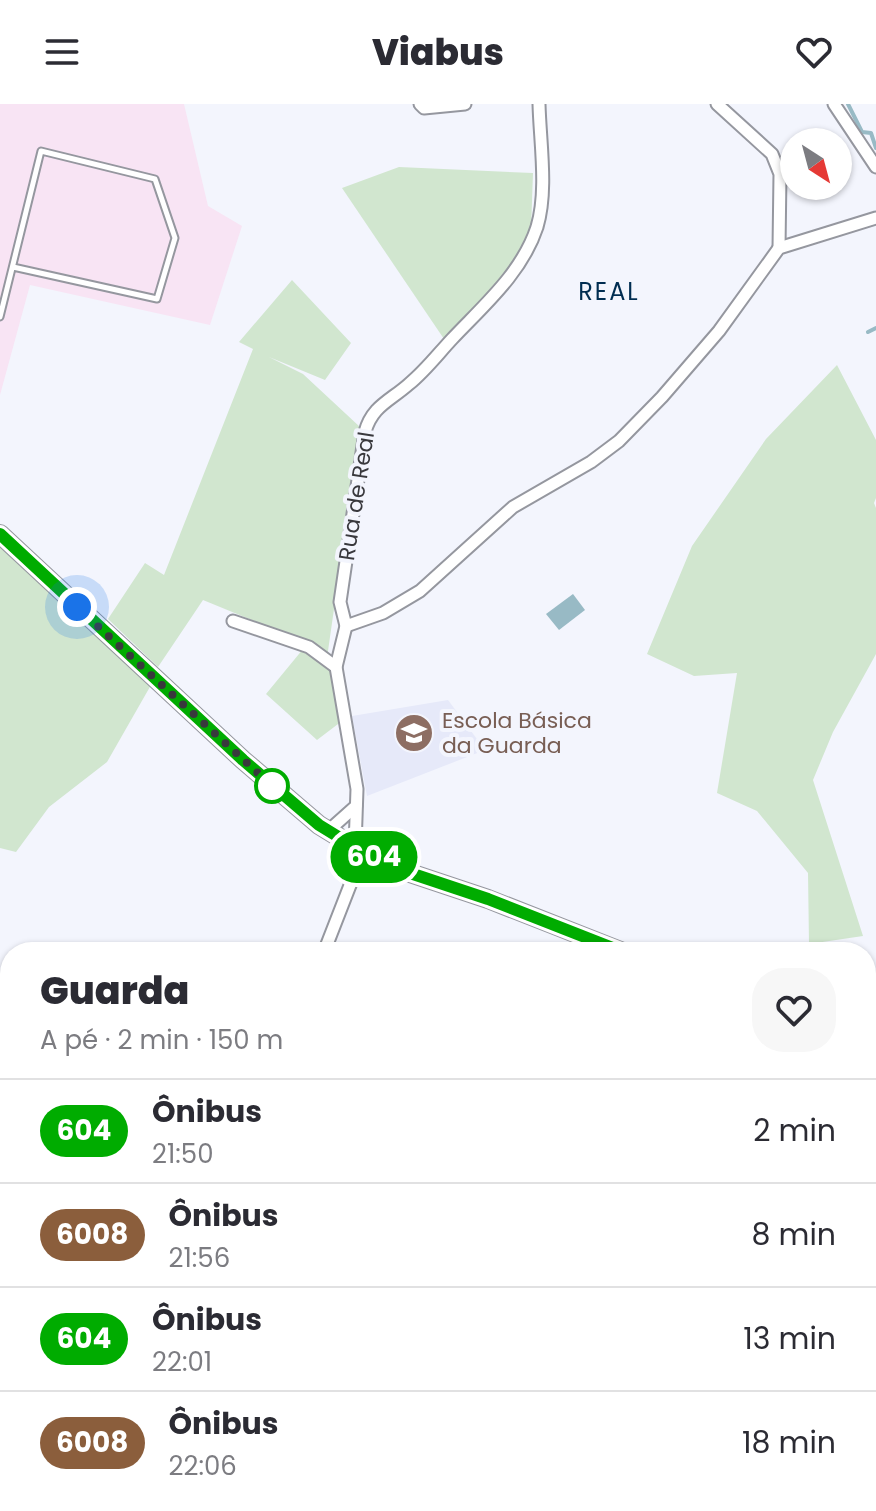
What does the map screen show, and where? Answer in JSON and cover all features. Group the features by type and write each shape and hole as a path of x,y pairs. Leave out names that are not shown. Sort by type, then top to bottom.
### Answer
{"main road":[{"path":"0,534 243,760 328,831 404,871 488,899 598,942"}],"street":[{"path":"420,104 424,108 465,104"},
{"name":"Rua de Real","path":"327,942 359,850 357,789 336,667 346,626 340,602 368,420 379,405 408,386 524,258 537,225 542,189 539,104"},
{"path":"346,626 383,613 420,591 513,507 591,462 619,441 719,331 779,248 780,174 772,154 717,104"},
{"path":"834,104 876,167"},
{"path":"779,248 876,218"},
{"path":"233,621 309,647 336,667"},
{"path":"328,831 356,806"}],"lane":[{"path":"0,317 41,151 155,179 175,238 157,299 13,267"}],"shaded area":[{"path":"0,104 184,104 208,206 242,226 210,325 30,285 0,395"},
{"path":"573,594 585,610 559,630 546,614"},
{"name":"Escola Básica da Guarda","path":"448,700 485,750 367,796 352,716"}],"green space":[{"path":"399,167 533,173 531,229 511,270 444,339 342,188"},
{"path":"292,280 351,343 325,380 269,357 303,374 360,427 328,651 342,721 317,740 266,694 308,643 203,600 158,667 108,619 145,563 164,575 253,349 239,342"},
{"path":"837,365 876,440 876,654 833,732 813,780 863,936 809,942 808,873 757,811 717,793 737,673 694,676 647,654 692,546 766,439"},
{"path":"0,547 151,685 107,762 49,807 16,852 0,848"}],"waterway":[{"path":"848,104 862,132 871,133 876,148"},
{"path":"868,332 876,328"}],"bus line":[{"name":"604","path":"0,534 243,760 319,825 363,852 404,871 488,899 597,942"}],"place":[{"name":"Escola Básica da Guarda","path":"414,733"}],"district":[{"name":"REAL","path":"609,292"}],"route":[{"path":"77,607 272,786"}]}
